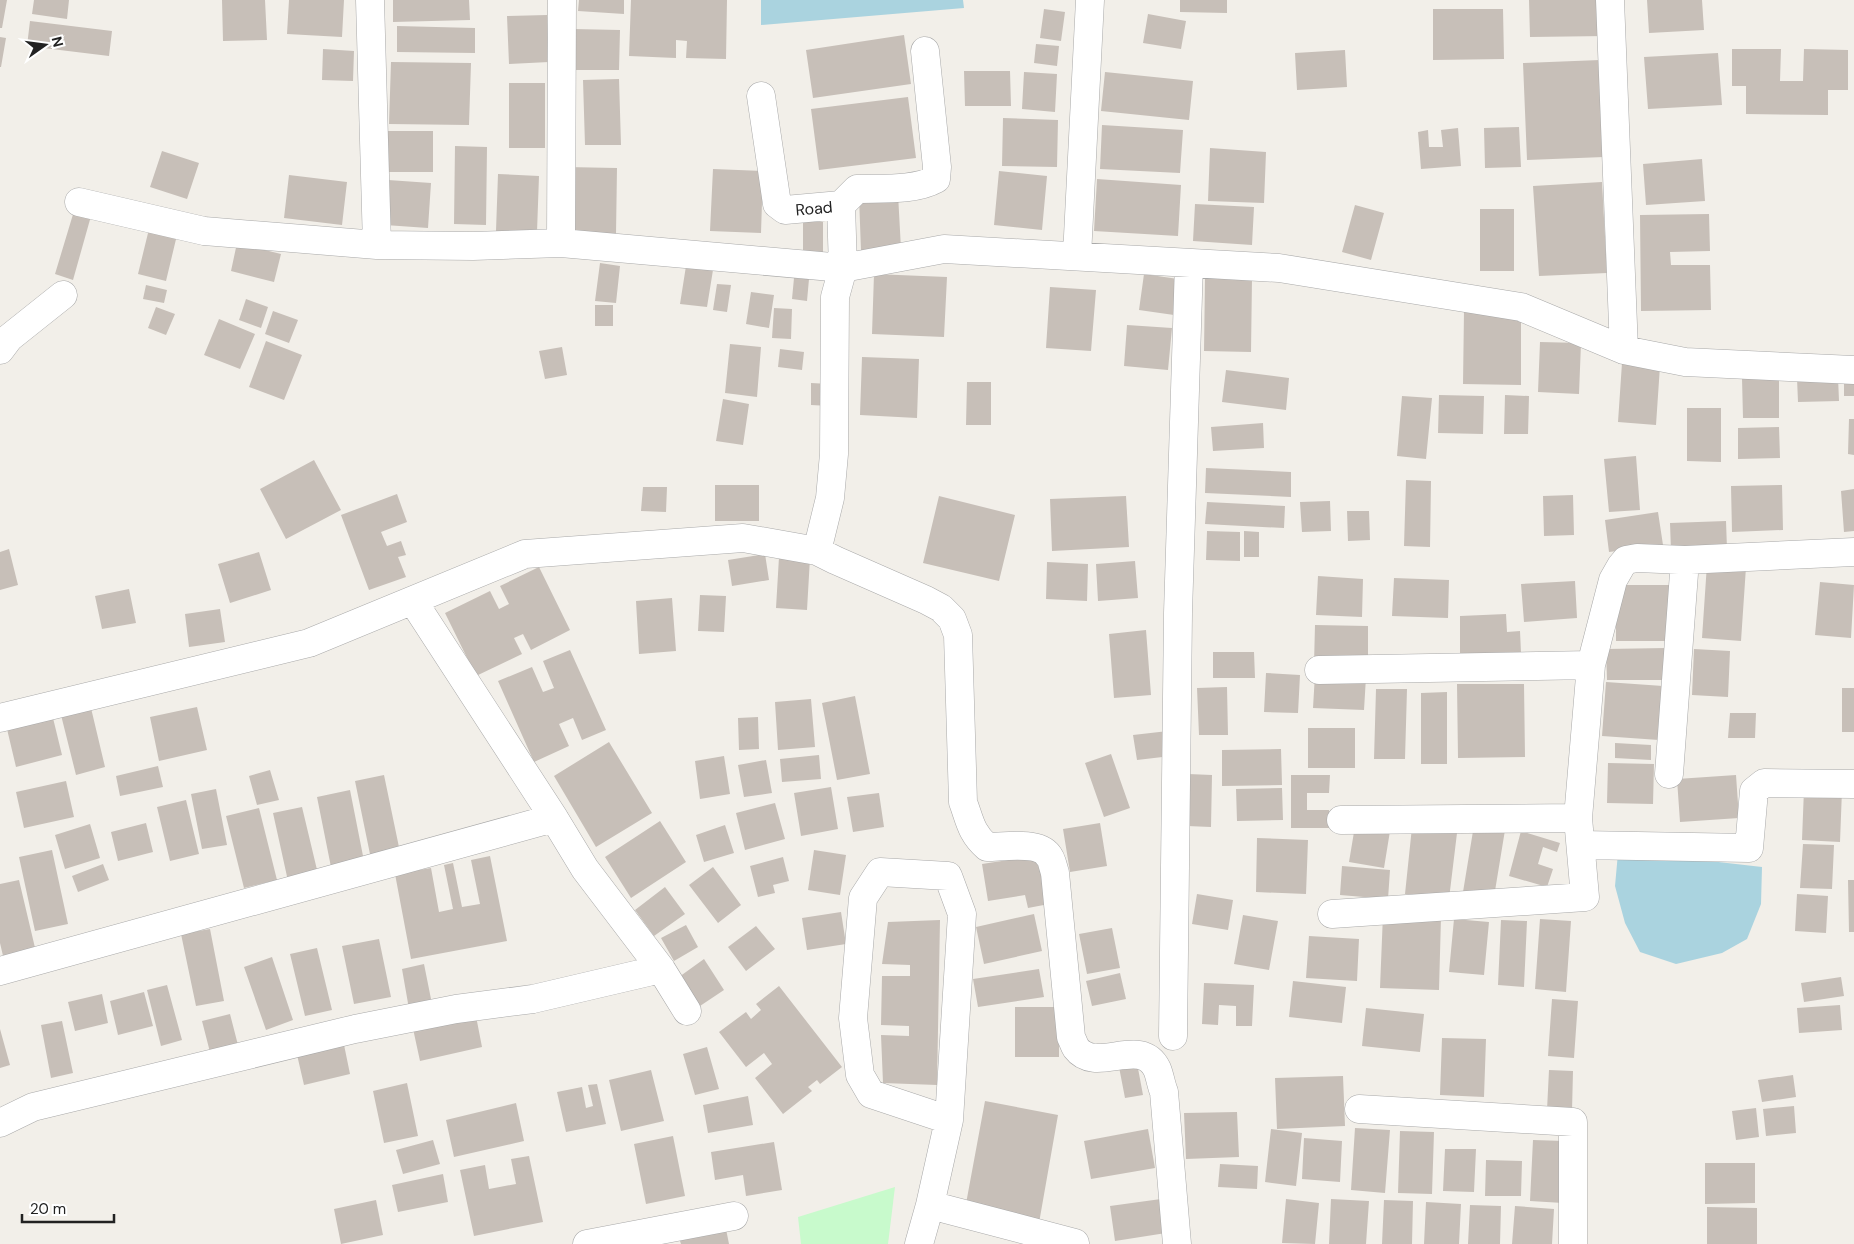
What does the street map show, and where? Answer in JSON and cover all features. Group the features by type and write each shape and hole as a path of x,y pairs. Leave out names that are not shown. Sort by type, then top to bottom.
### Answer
{"street":[{"path":"370,0 377,244"},
{"path":"561,244 562,0"},
{"path":"1077,256 1090,0"},
{"path":"1610,0 1624,350"},
{"path":"841,205 857,189 928,184 936,179 937,168 925,51"},
{"name":"Road","path":"762,96 776,204 785,210 841,205 843,268 836,297 834,454 830,498 818,551"},
{"path":"79,202 204,231 377,244 473,246 561,244 843,268 944,249 1279,268 1521,307 1624,350 1685,362 1854,370"},
{"path":"1172,1036 1178,613 1189,263"},
{"path":"0,350 9,338 63,295"},
{"path":"0,718 309,643 525,554 743,538 818,551 926,600 941,608 952,619 958,635 963,802 970,824 976,837 987,848 1031,846 1043,849 1050,856 1055,873 1071,1038 1076,1049 1086,1056 1098,1058 1136,1054 1149,1059 1157,1068 1164,1092 1177,1244"},
{"path":"1332,914 1585,897 1578,818 1591,665 1613,580 1621,566 1626,560 1637,558 1685,560 1854,552"},
{"path":"1669,774 1685,560"},
{"path":"413,600 585,869 660,969 687,1011"},
{"path":"1319,670 1591,665"},
{"path":"1581,845 1749,848 1754,791 1764,783 1854,784"},
{"path":"0,971 554,818"},
{"path":"1341,820 1578,818"},
{"path":"919,1244 930,1205 949,1120 962,914 948,876 880,872 863,898 853,1018 860,1076 871,1094 949,1120"},
{"path":"0,1122 33,1107 355,1029 456,1009 533,999 660,969"},
{"path":"1359,1109 1573,1122 1573,1244"},
{"path":"930,1205 1075,1243"},
{"path":"587,1244 734,1216"}],"green space":[{"path":"895,1187 888,1244 801,1244 798,1217"}],"water":[{"path":"761,0 963,0 964,8 761,25"},
{"path":"1618,853 1640,853 1762,867 1761,904 1747,939 1722,953 1676,964 1640,952 1625,923 1615,886"}],"building":[{"path":"0,0 7,0 2,28 0,28"},
{"path":"34,0 69,0 67,19 32,14"},
{"path":"222,0 265,0 267,40 223,41"},
{"path":"289,0 344,0 342,37 287,34"},
{"path":"393,0 469,0 470,20 393,22"},
{"path":"579,0 624,0 624,14 578,11"},
{"path":"631,0 727,0 726,59 686,58 687,41 676,40 676,58 629,56"},
{"path":"1180,0 1227,0 1227,13 1180,12"},
{"path":"1529,0 1599,0 1606,36 1530,37"},
{"path":"1647,0 1702,0 1704,30 1649,33"},
{"path":"1044,9 1065,12 1061,41 1040,38"},
{"path":"1433,9 1503,9 1504,59 1433,60"},
{"path":"1148,14 1186,21 1181,49 1143,43"},
{"path":"547,15 549,62 509,64 507,16"},
{"path":"30,21 112,31 109,56 27,46"},
{"path":"397,26 475,28 475,53 397,52"},
{"path":"573,29 620,30 619,70 573,70"},
{"path":"904,35 911,84 813,98 806,50"},
{"path":"0,37 6,38 1,67 0,67"},
{"path":"1036,44 1059,46 1057,66 1034,63"},
{"path":"323,49 354,51 353,81 322,80"},
{"path":"1732,49 1781,49 1780,81 1803,81 1804,49 1848,50 1848,90 1828,90 1828,115 1746,114 1746,86 1732,86"},
{"path":"1345,50 1347,87 1297,90 1295,53"},
{"path":"1718,53 1722,105 1648,109 1644,57"},
{"path":"1600,60 1604,157 1527,160 1523,63"},
{"path":"391,62 471,63 469,125 389,124"},
{"path":"964,71 1010,71 1011,106 965,106"},
{"path":"1024,72 1057,74 1055,112 1022,109"},
{"path":"1105,72 1193,81 1189,120 1101,111"},
{"path":"619,79 621,145 585,145 583,80"},
{"path":"509,83 545,83 545,148 509,148"},
{"path":"908,97 916,158 819,170 811,109"},
{"path":"1003,118 1058,120 1057,167 1002,166"},
{"path":"1102,125 1183,130 1180,173 1100,169"},
{"path":"1519,127 1521,167 1485,168 1484,128"},
{"path":"1458,128 1461,166 1421,169 1418,132 1428,130 1429,147 1443,147 1441,130"},
{"path":"385,131 433,131 433,172 385,172"},
{"path":"455,146 487,147 486,225 454,224"},
{"path":"1210,148 1266,152 1264,203 1208,201"},
{"path":"162,151 199,163 187,199 150,187"},
{"path":"1702,159 1705,201 1646,205 1643,164"},
{"path":"566,167 617,168 616,234 566,233"},
{"path":"713,169 763,171 761,233 710,231"},
{"path":"999,171 1047,176 1042,230 994,225"},
{"path":"498,174 539,176 537,232 496,231"},
{"path":"289,175 347,182 342,225 284,218"},
{"path":"1097,179 1181,185 1178,236 1094,231"},
{"path":"388,180 431,183 428,228 385,225"},
{"path":"1602,182 1607,273 1539,276 1533,186"},
{"path":"898,194 901,249 861,251 859,196"},
{"path":"1195,204 1254,207 1252,245 1193,241"},
{"path":"1355,205 1384,213 1371,260 1342,252"},
{"path":"1480,209 1514,209 1514,271 1480,271"},
{"path":"74,211 91,216 73,280 55,274"},
{"path":"1709,214 1710,251 1670,252 1671,265 1710,265 1711,310 1641,311 1640,215"},
{"path":"803,221 823,222 823,260 803,260"},
{"path":"149,229 177,235 166,281 138,274"},
{"path":"237,243 281,254 274,282 231,271"},
{"path":"600,263 620,266 616,303 595,301"},
{"path":"686,266 713,270 707,307 680,304"},
{"path":"874,274 947,277 944,337 872,334"},
{"path":"1144,274 1178,279 1174,315 1139,310"},
{"path":"794,278 809,279 807,301 792,299"},
{"path":"1205,278 1252,278 1251,352 1204,351"},
{"path":"717,284 731,285 727,312 713,310"},
{"path":"146,285 167,290 164,303 143,299"},
{"path":"1050,287 1096,290 1091,351 1046,348"},
{"path":"751,292 774,295 769,328 746,324"},
{"path":"246,299 268,307 261,328 239,320"},
{"path":"595,305 613,305 613,326 595,326"},
{"path":"156,307 175,314 166,335 148,328"},
{"path":"774,308 792,309 791,339 772,338"},
{"path":"273,311 298,320 289,343 265,334"},
{"path":"1464,311 1521,312 1521,385 1463,384"},
{"path":"219,319 255,334 240,369 204,355"},
{"path":"1127,325 1172,328 1168,370 1124,366"},
{"path":"266,341 302,355 284,400 249,387"},
{"path":"1540,342 1581,343 1579,394 1538,392"},
{"path":"730,344 761,347 757,397 725,393"},
{"path":"562,347 567,375 545,379 539,351"},
{"path":"780,349 804,352 802,370 778,367"},
{"path":"862,357 919,359 917,418 860,415"},
{"path":"1622,363 1660,366 1656,425 1618,422"},
{"path":"1226,370 1289,378 1286,410 1222,402"},
{"path":"1838,377 1839,401 1798,402 1797,378"},
{"path":"1742,378 1779,378 1779,418 1743,418"},
{"path":"1844,378 1854,378 1854,396 1844,396"},
{"path":"967,382 991,382 991,425 966,425"},
{"path":"811,383 830,384 830,406 811,405"},
{"path":"1439,395 1484,396 1483,434 1438,433"},
{"path":"1505,395 1529,396 1528,434 1504,434"},
{"path":"1402,396 1432,398 1426,459 1397,456"},
{"path":"723,399 749,404 743,445 716,441"},
{"path":"1687,408 1721,408 1721,462 1687,461"},
{"path":"1849,419 1854,419 1854,455 1848,454"},
{"path":"1263,423 1264,448 1213,451 1211,427"},
{"path":"1779,427 1780,458 1738,459 1738,428"},
{"path":"1636,456 1640,510 1609,512 1604,459"},
{"path":"314,460 341,510 286,539 260,489"},
{"path":"1206,468 1291,472 1291,497 1205,493"},
{"path":"1406,480 1431,481 1430,547 1404,546"},
{"path":"715,485 759,485 759,521 715,521"},
{"path":"1782,485 1783,530 1732,532 1731,486"},
{"path":"643,487 667,487 666,512 641,511"},
{"path":"1854,489 1854,531 1844,532 1841,491"},
{"path":"397,494 407,522 381,532 387,546 401,541 406,555 398,557 406,577 369,590 341,515"},
{"path":"1573,495 1574,535 1544,536 1543,496"},
{"path":"939,496 1015,515 999,581 923,563"},
{"path":"1126,496 1129,547 1052,551 1050,499"},
{"path":"1330,501 1331,531 1302,532 1300,502"},
{"path":"1207,502 1285,506 1284,528 1205,524"},
{"path":"1347,511 1369,511 1370,540 1348,541"},
{"path":"1658,512 1663,545 1609,552 1605,520"},
{"path":"1726,521 1727,549 1671,551 1670,523"},
{"path":"1207,531 1240,532 1240,561 1206,560"},
{"path":"1244,531 1259,532 1259,557 1244,557"},
{"path":"9,549 18,585 0,590 0,552"},
{"path":"259,552 271,590 230,603 218,564"},
{"path":"765,554 769,580 732,586 728,560"},
{"path":"779,557 810,558 807,610 776,608"},
{"path":"1135,561 1138,598 1098,601 1096,564"},
{"path":"1047,562 1088,564 1087,601 1046,599"},
{"path":"1707,564 1746,567 1741,641 1702,638"},
{"path":"539,567 570,630 531,650 523,634 514,638 522,654 476,676 445,613 490,591 499,609 509,604 500,586"},
{"path":"1318,576 1363,579 1362,617 1316,615"},
{"path":"1394,578 1449,580 1448,618 1392,616"},
{"path":"1575,581 1577,618 1524,622 1521,584"},
{"path":"1820,582 1854,585 1851,638 1815,635"},
{"path":"1616,585 1675,585 1675,641 1616,641"},
{"path":"129,589 136,623 102,629 95,596"},
{"path":"700,595 726,596 724,632 698,631"},
{"path":"672,598 676,651 639,654 636,601"},
{"path":"220,609 225,642 189,647 185,614"},
{"path":"1506,614 1507,632 1520,631 1521,653 1460,654 1460,616"},
{"path":"1315,625 1368,626 1368,665 1314,664"},
{"path":"1146,630 1151,695 1114,698 1109,634"},
{"path":"1666,648 1666,680 1607,680 1606,649"},
{"path":"1694,649 1730,651 1728,697 1692,695"},
{"path":"570,650 606,730 582,740 573,718 559,724 569,746 534,762 498,681 532,667 543,692 554,688 543,661"},
{"path":"1213,652 1254,652 1255,678 1213,678"},
{"path":"1266,673 1300,675 1298,713 1264,712"},
{"path":"1315,674 1366,677 1364,710 1313,708"},
{"path":"1606,682 1663,686 1659,740 1602,736"},
{"path":"1457,684 1524,684 1525,757 1458,758"},
{"path":"1227,687 1228,735 1199,735 1197,688"},
{"path":"1842,688 1854,688 1854,732 1842,732"},
{"path":"1376,689 1407,689 1405,759 1374,759"},
{"path":"1447,692 1447,764 1421,764 1421,693"},
{"path":"855,696 870,774 837,780 822,703"},
{"path":"811,699 815,747 778,750 775,702"},
{"path":"197,707 207,750 159,761 150,717"},
{"path":"91,708 105,767 76,775 61,715"},
{"path":"1730,713 1756,713 1755,738 1728,738"},
{"path":"758,717 759,749 739,750 738,718"},
{"path":"53,718 62,755 16,767 7,729"},
{"path":"1308,728 1355,728 1355,768 1308,768"},
{"path":"1168,731 1171,756 1137,760 1133,735"},
{"path":"609,742 652,813 596,847 554,776"},
{"path":"1615,743 1651,745 1651,760 1615,758"},
{"path":"1281,749 1282,785 1222,786 1222,750"},
{"path":"1111,754 1130,808 1104,817 1085,763"},
{"path":"819,755 821,779 782,782 780,759"},
{"path":"724,756 730,794 700,799 695,761"},
{"path":"766,760 772,793 744,797 738,765"},
{"path":"1608,763 1654,764 1653,804 1607,803"},
{"path":"158,766 163,787 120,796 116,776"},
{"path":"270,770 279,800 257,805 249,776"},
{"path":"1188,774 1212,775 1211,827 1187,826"},
{"path":"384,775 400,852 371,859 355,781"},
{"path":"1291,775 1330,775 1329,793 1307,793 1307,810 1329,810 1329,828 1291,828"},
{"path":"1736,775 1739,818 1680,822 1677,779"},
{"path":"66,781 74,817 24,828 16,792"},
{"path":"831,787 838,829 801,836 794,793"},
{"path":"1282,788 1283,820 1237,821 1236,789"},
{"path":"216,789 227,845 202,849 191,794"},
{"path":"1804,789 1842,790 1840,842 1802,840"},
{"path":"350,790 364,861 331,867 317,797"},
{"path":"879,793 884,827 853,832 847,797"},
{"path":"186,800 199,854 170,861 157,807"},
{"path":"775,803 785,839 745,850 736,813"},
{"path":"302,807 318,874 288,881 273,813"},
{"path":"259,808 277,880 244,888 226,816"},
{"path":"660,821 686,862 631,898 605,857"},
{"path":"146,823 153,852 118,861 111,832"},
{"path":"1100,823 1107,866 1070,872 1063,829"},
{"path":"90,824 100,858 65,869 55,835"},
{"path":"725,825 734,853 704,862 696,835"},
{"path":"1474,825 1505,830 1494,897 1463,892"},
{"path":"1355,826 1390,831 1384,868 1349,862"},
{"path":"1412,827 1457,833 1449,899 1405,894"},
{"path":"1521,831 1560,843 1557,852 1543,847 1538,864 1553,869 1547,887 1509,876"},
{"path":"1257,838 1308,840 1306,894 1256,892"},
{"path":"1803,844 1834,845 1832,889 1800,888"},
{"path":"52,850 68,924 35,931 19,857"},
{"path":"814,850 846,855 840,895 808,890"},
{"path":"1041,855 1049,904 1028,908 1025,895 988,901 982,864"},
{"path":"490,856 507,941 411,959 395,874 431,868 439,912 453,909 444,865 453,863 462,907 480,904 471,860"},
{"path":"783,857 789,881 773,885 775,893 758,897 750,866"},
{"path":"103,864 109,880 78,892 72,876"},
{"path":"1342,866 1390,870 1388,899 1340,895"},
{"path":"713,867 741,905 718,923 689,885"},
{"path":"19,880 36,952 4,960 0,943 0,884"},
{"path":"1848,880 1854,880 1854,932 1849,932"},
{"path":"665,887 685,914 654,936 635,910"},
{"path":"1197,894 1233,900 1228,930 1192,924"},
{"path":"1797,894 1828,896 1826,933 1795,931"},
{"path":"841,912 846,944 807,950 802,918"},
{"path":"1034,914 1042,951 984,964 976,927"},
{"path":"1383,914 1441,917 1439,990 1380,988"},
{"path":"1243,915 1278,921 1269,970 1234,964"},
{"path":"1454,919 1489,922 1484,975 1449,972"},
{"path":"1540,919 1571,921 1566,992 1535,989"},
{"path":"940,920 937,1085 883,1083 881,1035 909,1036 909,1026 881,1025 882,976 910,976 910,965 882,964 888,922"},
{"path":"1501,920 1527,921 1524,987 1498,985"},
{"path":"686,925 698,947 674,961 661,938"},
{"path":"756,926 775,949 746,971 728,947"},
{"path":"1112,928 1120,968 1087,974 1079,934"},
{"path":"210,929 224,1001 196,1006 181,934"},
{"path":"1309,936 1359,939 1357,981 1306,978"},
{"path":"379,939 391,997 354,1004 342,946"},
{"path":"317,948 332,1010 305,1016 290,954"},
{"path":"272,957 293,1020 266,1030 244,967"},
{"path":"704,959 724,990 700,1006 679,977"},
{"path":"424,964 432,1004 409,1009 402,969"},
{"path":"1039,969 1044,997 978,1007 973,979"},
{"path":"1120,973 1126,999 1092,1006 1086,981"},
{"path":"1841,977 1844,996 1804,1002 1801,983"},
{"path":"1293,981 1346,987 1342,1023 1289,1017"},
{"path":"1204,983 1254,985 1252,1026 1236,1026 1236,1006 1219,1005 1218,1025 1202,1024"},
{"path":"167,985 182,1040 161,1046 147,990"},
{"path":"779,986 842,1067 820,1084 817,1080 808,1087 812,1091 783,1114 755,1078 772,1064 764,1053 746,1067 719,1032 746,1012 751,1019 761,1010 756,1004"},
{"path":"144,992 153,1026 118,1035 110,1001"},
{"path":"102,994 108,1023 75,1031 68,1002"},
{"path":"1552,999 1578,1001 1574,1058 1548,1056"},
{"path":"1840,1005 1842,1030 1799,1033 1797,1008"},
{"path":"1015,1007 1059,1007 1059,1057 1015,1057"},
{"path":"1366,1008 1424,1014 1420,1052 1362,1046"},
{"path":"475,1011 482,1047 420,1061 412,1024"},
{"path":"230,1014 239,1049 211,1056 202,1021"},
{"path":"62,1021 73,1073 51,1078 41,1025"},
{"path":"0,1029 10,1065 0,1068"},
{"path":"342,1035 350,1074 304,1085 295,1046"},
{"path":"1442,1038 1486,1039 1484,1097 1440,1095"},
{"path":"707,1047 719,1089 695,1095 683,1054"},
{"path":"1137,1063 1143,1095 1125,1098 1119,1067"},
{"path":"651,1070 664,1121 621,1131 609,1080"},
{"path":"1549,1070 1573,1071 1572,1111 1547,1110"},
{"path":"1793,1075 1796,1097 1762,1102 1758,1080"},
{"path":"1343,1076 1345,1126 1277,1129 1275,1078"},
{"path":"407,1083 418,1136 384,1143 373,1091"},
{"path":"597,1084 606,1124 566,1132 557,1092 582,1087 586,1108 593,1106 588,1085"},
{"path":"748,1096 753,1125 708,1133 703,1105"},
{"path":"985,1101 1058,1115 1039,1223 965,1209"},
{"path":"516,1103 524,1141 454,1157 446,1120"},
{"path":"1794,1106 1796,1133 1766,1136 1763,1109"},
{"path":"1756,1108 1759,1137 1736,1140 1732,1111"},
{"path":"1237,1112 1239,1157 1186,1159 1184,1113"},
{"path":"1355,1128 1390,1130 1385,1193 1351,1190"},
{"path":"1148,1129 1155,1168 1091,1179 1084,1141"},
{"path":"1271,1129 1302,1133 1296,1186 1265,1182"},
{"path":"1400,1131 1434,1132 1432,1194 1398,1193"},
{"path":"673,1136 685,1196 646,1204 634,1144"},
{"path":"1304,1138 1342,1141 1340,1182 1302,1179"},
{"path":"433,1140 440,1164 403,1174 396,1150"},
{"path":"1533,1140 1565,1141 1563,1203 1530,1201"},
{"path":"774,1142 782,1190 746,1196 743,1175 715,1180 711,1152"},
{"path":"1445,1149 1476,1149 1474,1192 1443,1191"},
{"path":"529,1156 543,1222 474,1236 460,1170 485,1165 489,1189 516,1184 511,1159"},
{"path":"1486,1160 1522,1161 1521,1196 1485,1196"},
{"path":"1705,1163 1755,1163 1755,1203 1705,1204"},
{"path":"1220,1164 1258,1166 1257,1189 1218,1187"},
{"path":"443,1174 448,1202 398,1212 392,1185"},
{"path":"1161,1199 1166,1233 1115,1241 1110,1206"},
{"path":"1286,1199 1319,1203 1315,1244 1282,1243"},
{"path":"1331,1199 1369,1201 1366,1244 1329,1244"},
{"path":"376,1200 383,1235 341,1244 334,1209"},
{"path":"1384,1200 1413,1201 1412,1244 1382,1244"},
{"path":"1426,1202 1461,1204 1459,1244 1424,1244"},
{"path":"1470,1205 1501,1206 1500,1244 1468,1244"},
{"path":"1515,1206 1554,1209 1552,1244 1512,1244"},
{"path":"1707,1207 1757,1208 1757,1244 1707,1244"},
{"path":"726,1229 729,1244 681,1244 679,1238"}]}
